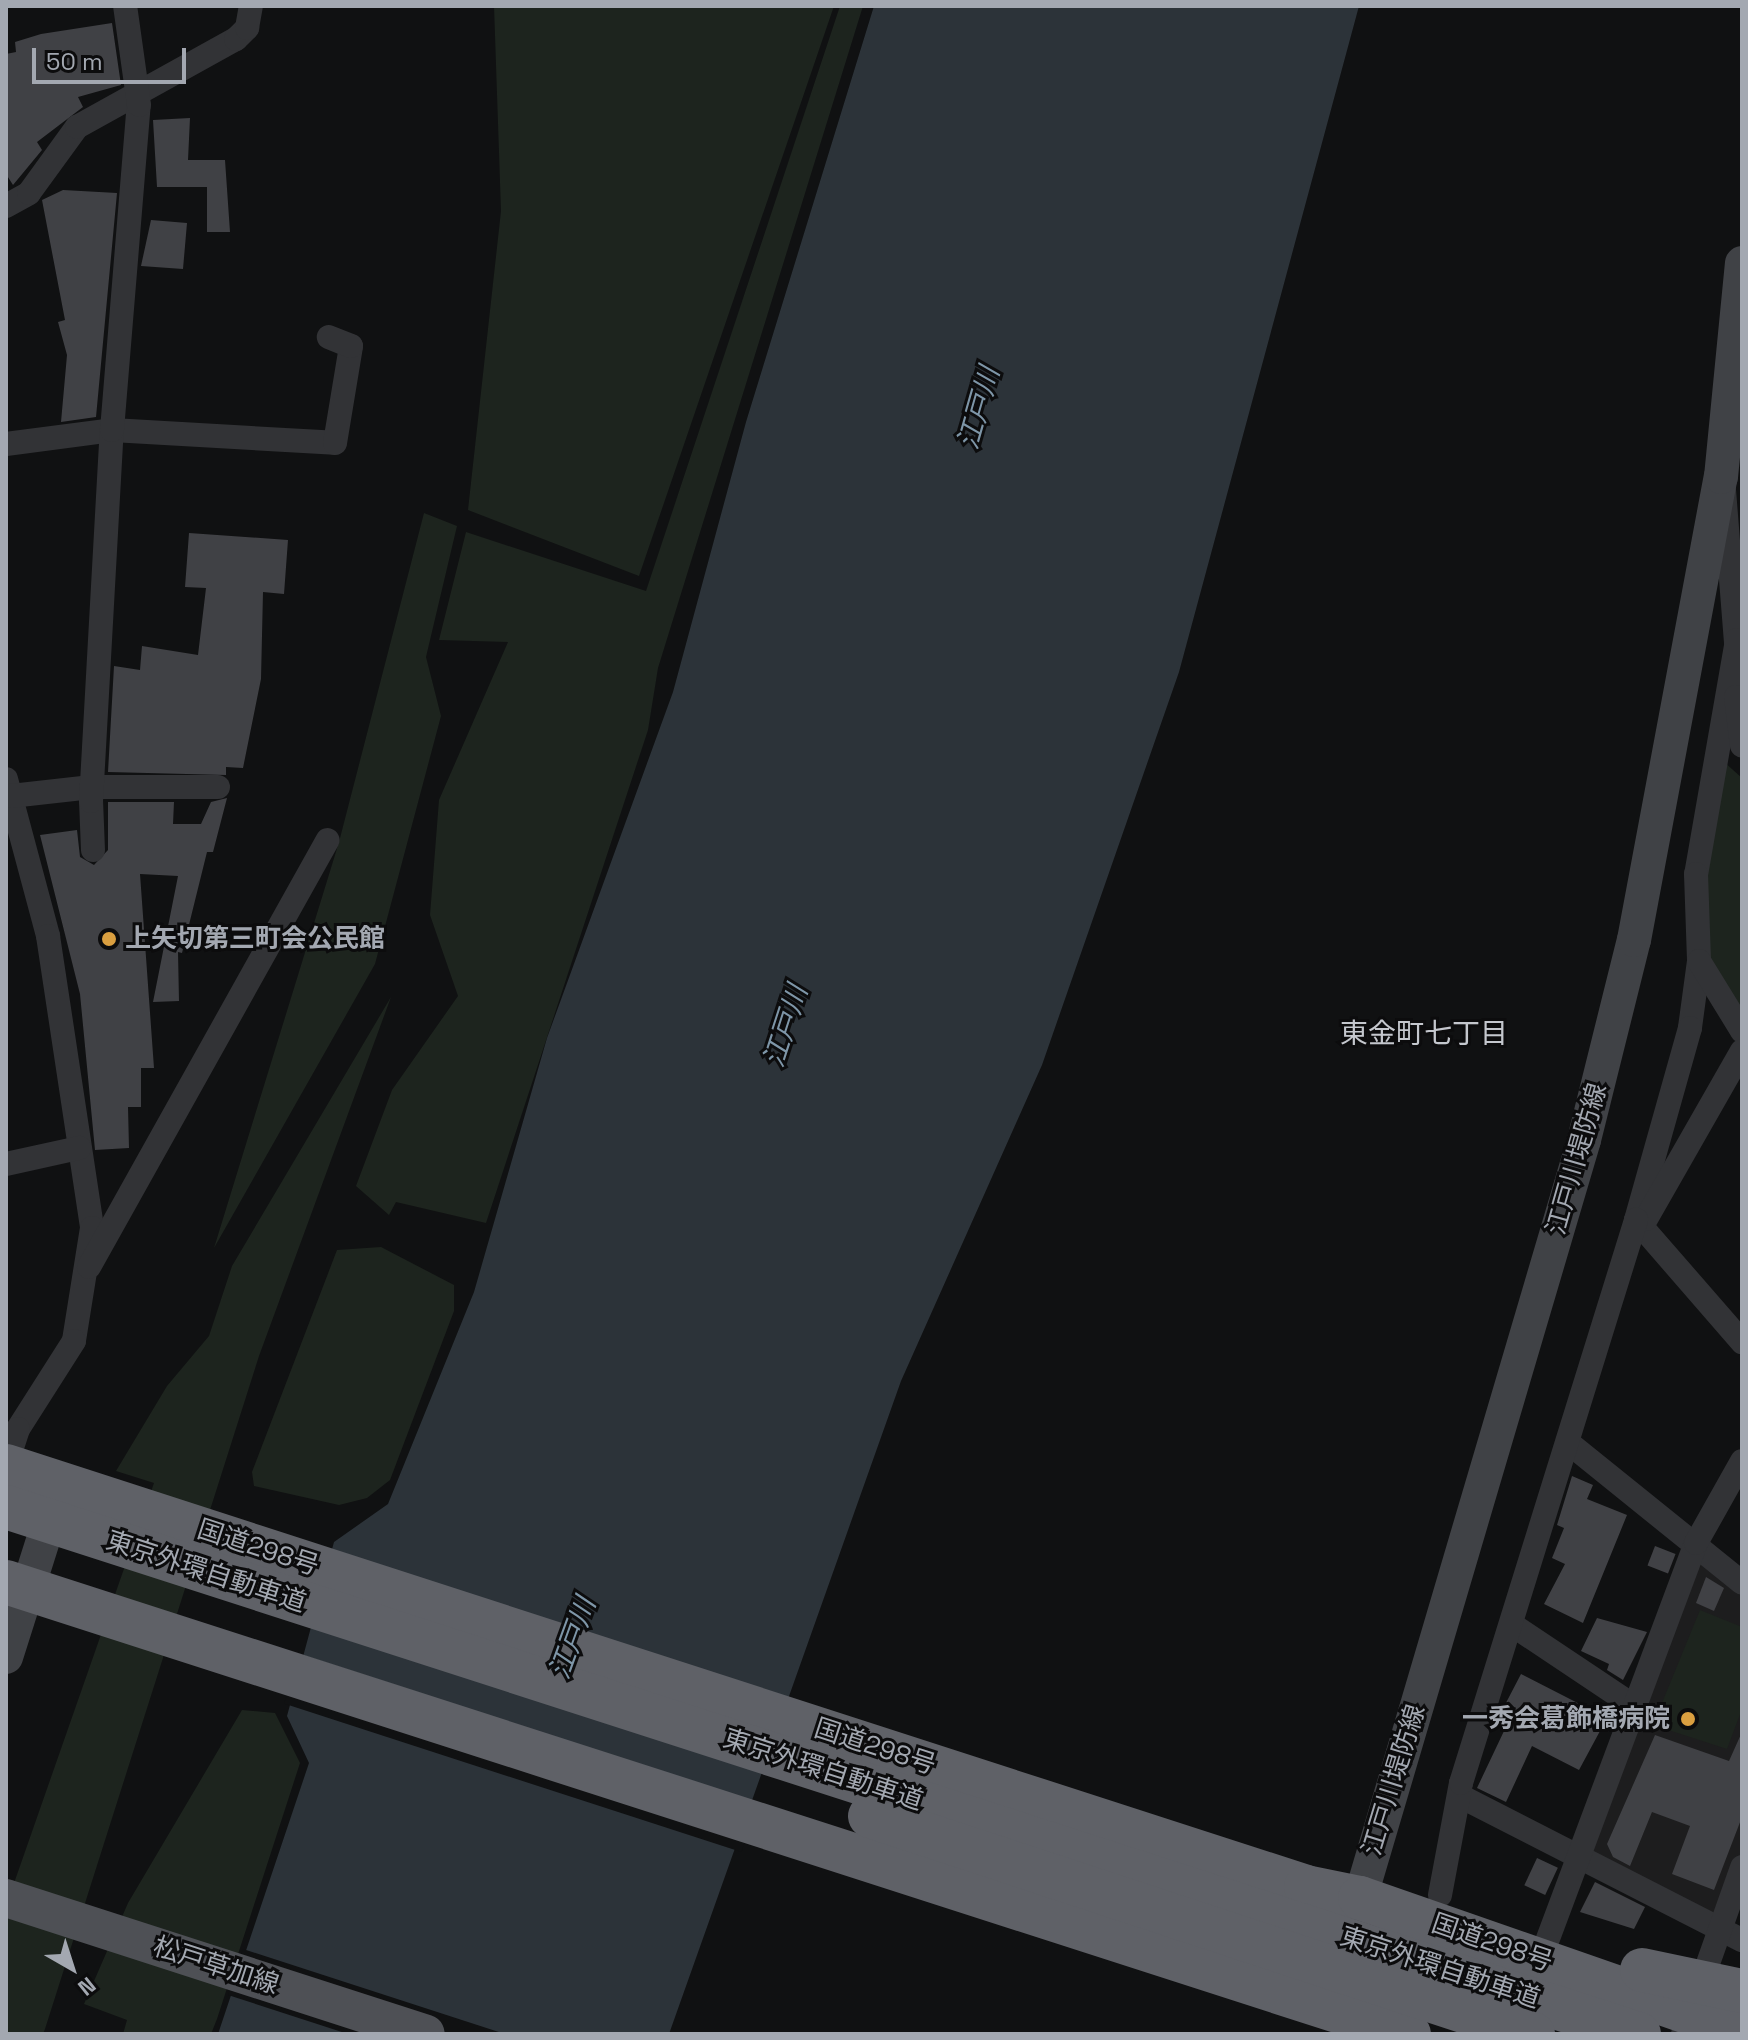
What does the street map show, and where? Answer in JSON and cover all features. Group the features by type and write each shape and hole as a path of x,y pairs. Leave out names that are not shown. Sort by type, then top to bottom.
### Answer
{"highway":[{"name":"国道298号","path":"10,1461 124,1505 1306,1887 1360,1898 1436,1923 1742,2031"},
{"name":"東京外環自動車道","path":"10,1461 1639,2034"},
{"name":"東京外環自動車道","path":"6,1531 1533,2034"},
{"path":"17,1585 1272,1990 1322,2021 1406,2026"},
{"path":"1491,1942 1742,1991"}],"main road":[{"name":"江戸川堤防線","path":"1322,2021 1604,1061 1692,649 1735,482 1742,263"},
{"path":"6,1657 17,1585 61,1483"},
{"name":"松戸草加線","path":"6,1898 426,2034"}],"street":[{"path":"93,850 91,787 112,430 139,90 125,6"},
{"path":"6,206 29,193 77,127 236,39 247,28 251,6"},
{"path":"6,444 112,430 335,443 351,346 329,337"},
{"path":"1742,427 1736,446 1735,482 1738,560 1736,715 1742,746"},
{"path":"1406,2026 1436,1923 1460,1796 1639,1223 1690,1028 1699,961 1696,874 1737,640"},
{"path":"10,1461 74,1341 92,1228 48,936 9,796 91,787 218,787"},
{"path":"87,1271 328,840"},
{"path":"1699,961 1742,1031"},
{"path":"1639,1223 1742,1051"},
{"path":"6,1164 79,1148"},
{"path":"1639,1223 1742,1342"},
{"path":"1570,1444 1742,1583"},
{"path":"1511,2034 1696,1543 1742,1461"},
{"path":"1514,1626 1634,1706"},
{"path":"1460,1796 1720,1926 1742,1940"},
{"path":"1683,2034 1742,1867"}],"shaded area":[{"path":"494,6 834,6 639,576 468,510 501,211"},
{"path":"840,6 863,6 658,668 648,730 486,1223 396,1202 389,1215 356,1186 392,1090 458,996 430,915 439,800 508,642 439,640 466,532 646,591"},
{"path":"424,513 457,526 426,657 441,716 375,964 214,1248 339,842"},
{"path":"1723,761 1742,778 1742,1021 1707,959 1701,880"},
{"path":"391,997 259,1356 45,2029 43,2034 6,2034 6,1906 154,1483 116,1471 167,1386 209,1336 232,1266"},
{"path":"381,1247 454,1285 454,1311 390,1480 367,1498 339,1505 254,1486 252,1472 337,1250"},
{"name":"一秀会葛飾橋病院","path":"1697,1551 1742,1588 1742,1851 1717,1918 1585,1853"},
{"path":"1700,1610 1742,1627 1742,1709 1727,1749 1653,1725"},
{"path":"242,1710 275,1713 300,1763 217,2019 211,2034 123,2034 127,2020 84,2004 128,1903"}],"water":[{"name":"江戸川","path":"874,6 1359,6 1179,672 1042,1065 901,1381 669,2034 218,2034 309,1763 287,1716 334,1542 388,1504 474,1292 547,1038 673,692 746,422"}],"pier":[{"path":"300,1654 757,1803 741,1852 284,1703"},
{"path":"243,1949 505,2034 348,2034 228,1995"}],"building":[{"path":"112,23 121,85 78,97 83,107 37,142 42,150 13,185 6,174 6,54 16,52 15,42 41,34"},
{"path":"190,118 188,160 225,160 230,232 207,232 207,187 157,187 153,120"},
{"path":"63,190 117,193 96,417 61,422 67,355 58,322 65,320 42,200"},
{"path":"151,220 187,223 183,269 141,266"},
{"path":"189,533 288,540 284,594 263,592 261,679 243,768 226,767 226,775 108,772 114,666 140,670 142,646 198,655 206,588 185,587"},
{"path":"227,798 213,852 207,852 182,953 178,952 179,1001 153,1002 178,876 140,874 154,1068 141,1068 141,1107 128,1107 129,1148 95,1150 80,994 40,835 77,830 80,857 94,865 108,850 108,802 174,802 173,824 201,824 211,802"},
{"path":"1572,1476 1593,1485 1587,1499 1627,1515 1583,1623 1544,1604 1565,1564 1552,1558 1564,1528 1557,1525"},
{"path":"1655,1546 1676,1554 1668,1573 1647,1566"},
{"path":"1706,1577 1724,1588 1714,1611 1696,1603"},
{"path":"1597,1618 1647,1632 1623,1680 1607,1670 1609,1664 1581,1651"},
{"path":"1521,1674 1607,1718 1579,1770 1532,1746 1506,1802 1477,1788 1504,1731 1496,1722"},
{"path":"1742,1732 1742,1817 1714,1890 1672,1874 1690,1826 1652,1812 1630,1866 1613,1857 1607,1844 1655,1735 1729,1761"},
{"path":"1537,1858 1558,1868 1545,1895 1524,1885"},
{"path":"1595,1882 1645,1907 1634,1929 1580,1912"}],"place":[{"name":"上矢切第三町会公民館","path":"109,939"},
{"name":"一秀会葛飾橋病院","path":"1688,1719"}],"district":[{"name":"東金町七丁目","path":"1424,1033"}]}
